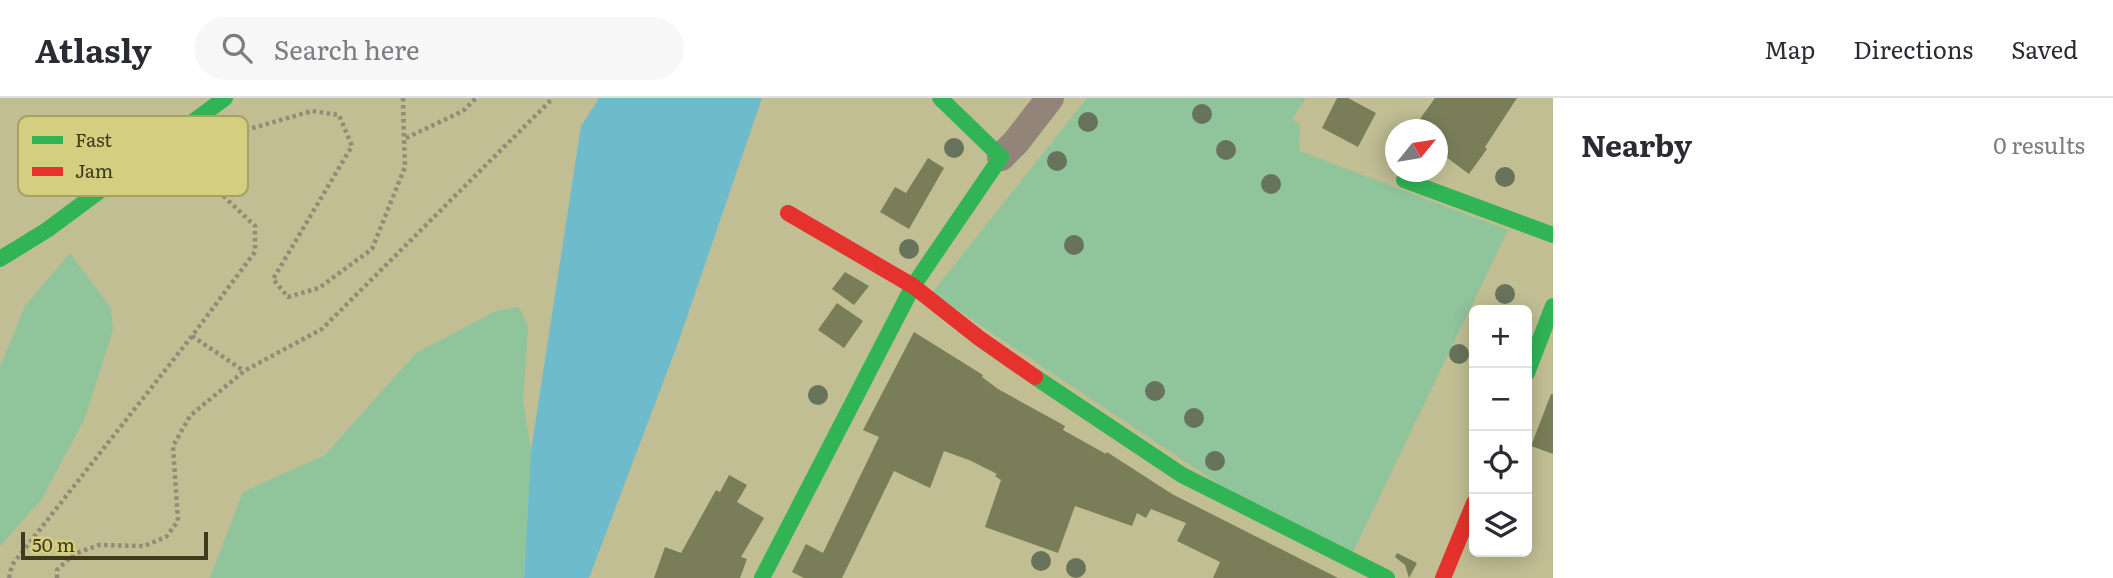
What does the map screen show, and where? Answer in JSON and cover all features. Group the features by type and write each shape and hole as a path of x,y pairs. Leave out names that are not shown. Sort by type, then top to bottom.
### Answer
{"street":[{"path":"201,116 225,98"},
{"path":"940,98 1001,156"},
{"path":"762,578 913,286 1001,156 1016,142 1050,98"},
{"path":"1409,182 1553,235"},
{"path":"0,259 47,230 93,196"},
{"path":"788,213 913,286 979,338 1182,475 1387,578"},
{"path":"1529,368 1553,306"},
{"path":"1443,578 1469,515"}],"path":[{"path":"248,129 312,111 339,115 352,146 273,279 288,296 319,288 372,249 405,167 403,98"},
{"path":"404,139 463,111 476,98"},
{"path":"57,578 57,570 74,554 99,545 144,546 166,537 178,521 173,446 190,416 244,371 323,328 553,98"},
{"path":"9,578 12,565 255,252 256,226 224,196"},
{"path":"192,336 244,371"}],"green space":[{"path":"1087,98 1306,98 1292,119 1300,125 1299,151 1508,230 1472,305 1469,305 1469,311 1352,554 1225,488 932,293"},
{"path":"70,253 111,308 113,330 85,418 41,500 0,546 0,367 25,306"},
{"path":"519,307 528,327 523,399 531,451 524,578 210,578 243,492 325,455 416,353 496,311"}],"water":[{"path":"599,98 762,98 678,343 589,578 524,578 531,451 581,126"}],"building":[{"path":"1337,98 1348,98 1376,113 1358,147 1322,128"},
{"path":"1435,98 1517,98 1469,174 1448,158 1448,119 1420,119"},
{"path":"928,158 944,168 909,229 880,212 895,187 906,193"},
{"path":"845,272 869,286 854,305 832,289"},
{"path":"837,303 863,321 844,348 818,330"},
{"path":"914,332 983,375 982,377 998,389 1065,426 1063,430 1106,454 1107,452 1172,494 1338,578 1213,578 1220,562 1177,541 1186,523 1151,509 1146,518 1137,513 1132,526 1075,506 1058,553 985,527 1001,480 995,476 997,474 944,451 930,488 894,471 842,578 804,578 792,572 806,544 823,553 879,437 863,430"},
{"path":"1553,394 1553,454 1532,446"},
{"path":"729,475 747,485 737,502 764,518 741,557 747,559 740,578 654,578 665,547 681,553 716,490 720,492"},
{"path":"1397,553 1417,563 1409,578 1405,565 1395,557"}],"traffic: fast":[{"path":"201,116 225,98"},
{"path":"762,578 913,286 1001,157 940,98"},
{"path":"1409,182 1553,235"},
{"path":"0,259 47,230 93,196"},
{"path":"1529,368 1553,306"},
{"path":"1035,377 1182,475 1387,578"}],"traffic: jam":[{"path":"788,213 913,286 979,338 1035,377"},
{"path":"1443,578 1469,515"}]}
